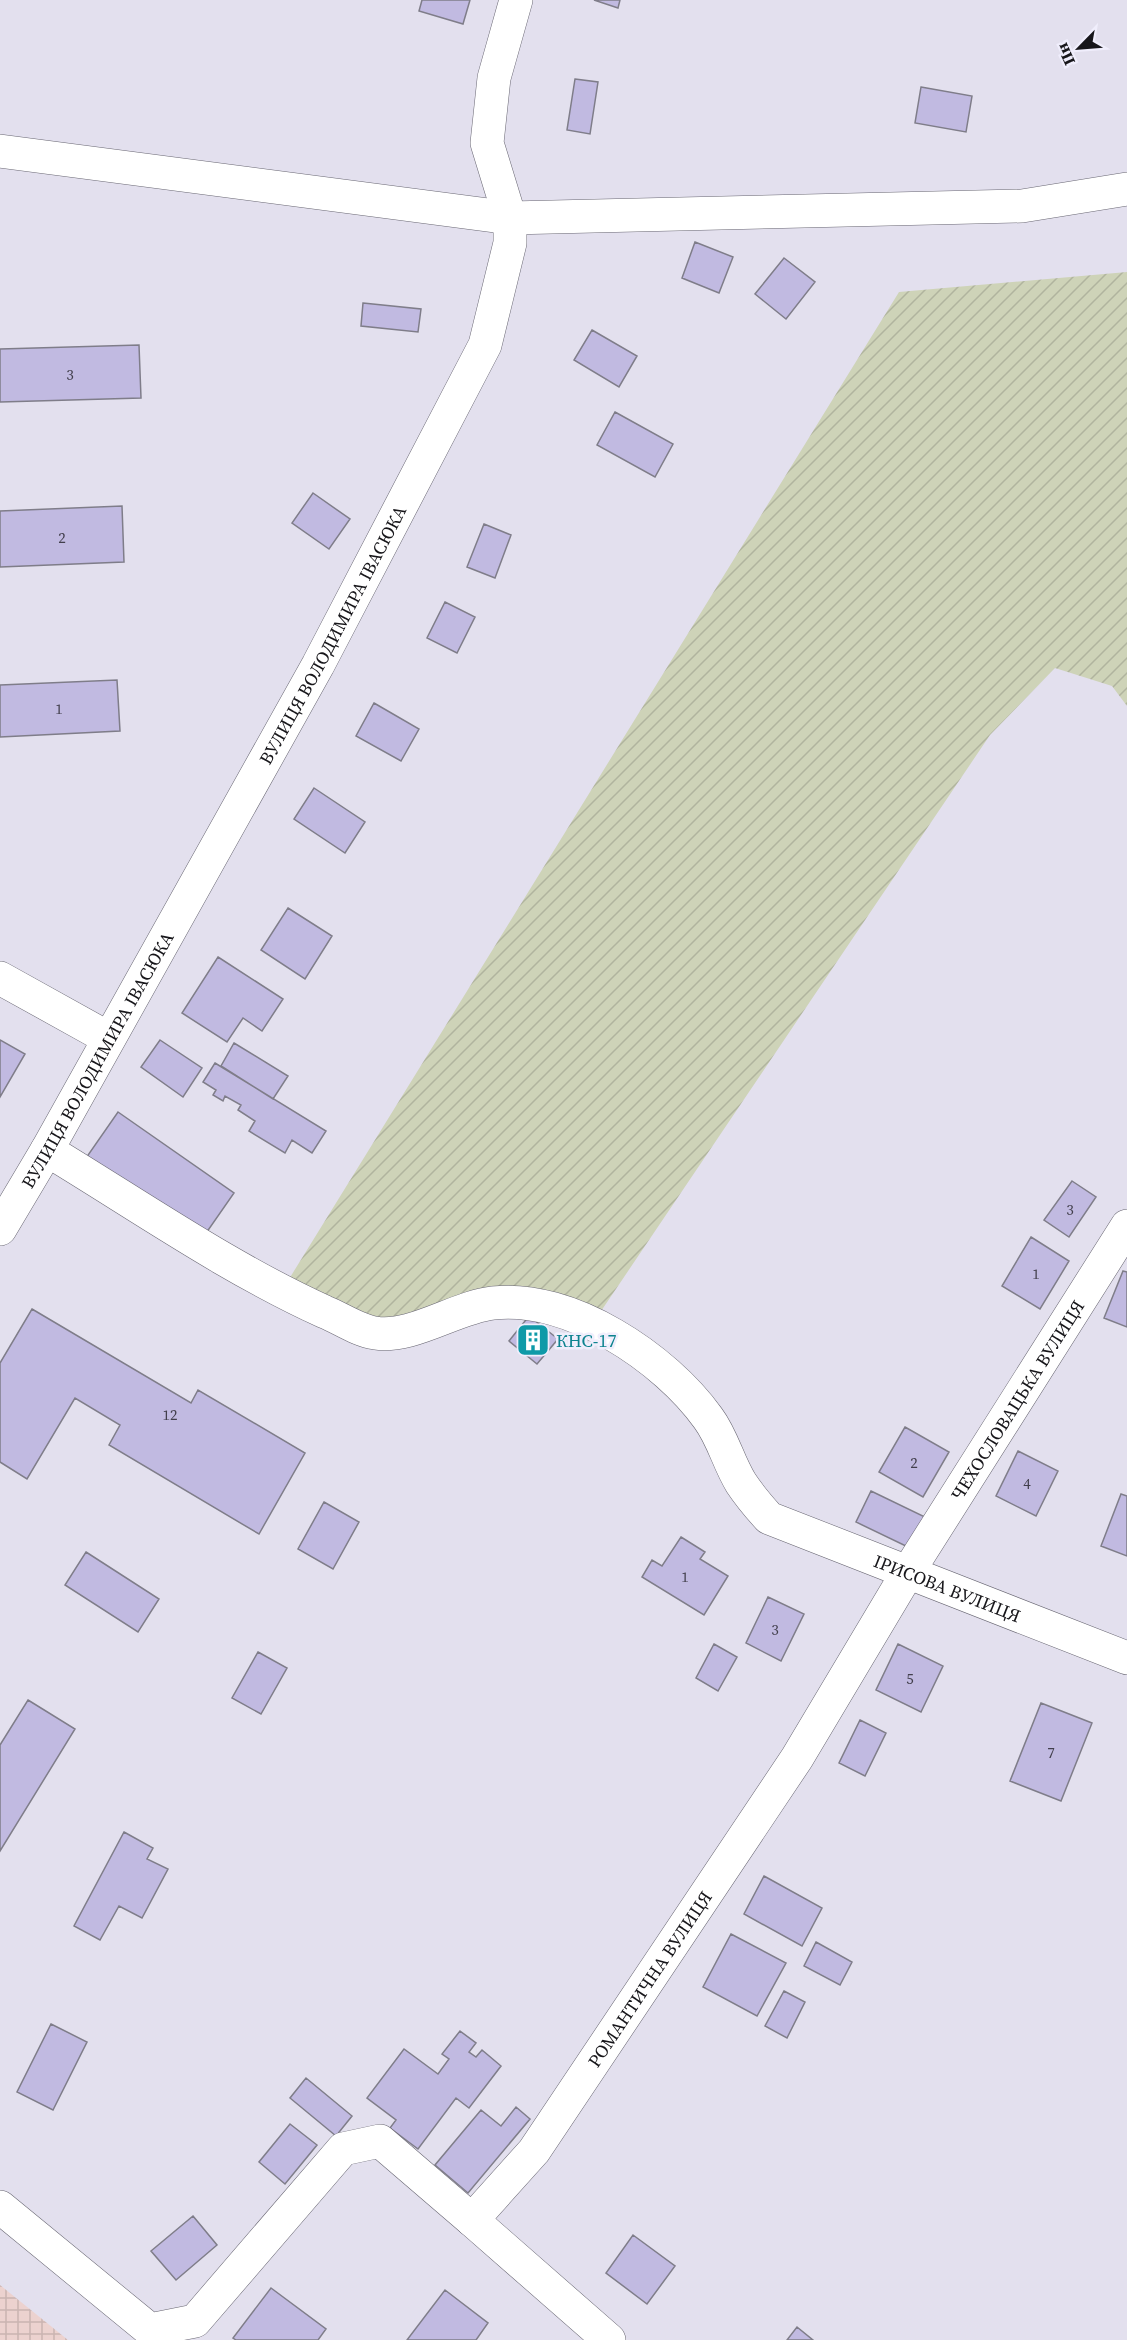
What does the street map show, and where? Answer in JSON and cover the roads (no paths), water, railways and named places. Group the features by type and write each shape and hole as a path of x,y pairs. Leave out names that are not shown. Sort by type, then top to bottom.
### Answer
{"street":[{"name":"ВУЛИЦЯ ВОЛОДИМИРА ІВАСЮКА","path":"0,1229 47,1150 318,665 485,345 510,243 510,218 487,143 494,78 516,0"},
{"path":"0,151 510,218 1022,206 1127,189"},
{"path":"0,978 108,1038"},
{"name":"ІРИСОВА ВУЛИЦЯ","path":"47,1150 281,1292 374,1333 392,1334 492,1303 540,1305 593,1323 639,1351 682,1388 723,1441 740,1482 769,1518 1127,1658"},
{"name":"ЧЕХОСЛОВАЦЬКА ВУЛИЦЯ","path":"908,1572 1127,1226"},
{"name":"РОМАНТИЧНА ВУЛИЦЯ","path":"472,2220 540,2141 796,1758 908,1572"},
{"path":"0,2206 150,2330 195,2321 343,2149 380,2141 609,2340"}],"place":[{"name":"КНС-17","path":"533,1340"}]}
